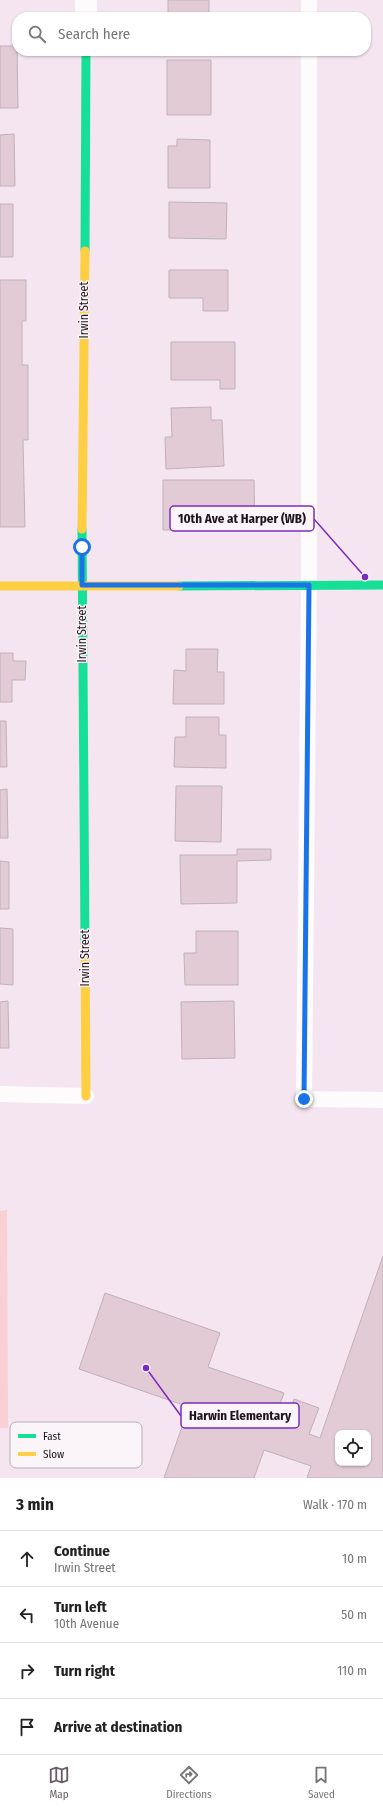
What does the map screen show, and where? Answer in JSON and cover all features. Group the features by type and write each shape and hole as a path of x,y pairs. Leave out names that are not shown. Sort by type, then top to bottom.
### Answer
{"street":[{"path":"86,0 86,12"},
{"name":"Irwin Street","path":"86,56 82,585 86,1096"},
{"path":"0,586 383,585"}],"lane":[{"path":"309,0 309,12"},
{"path":"309,56 309,585 304,1099 383,1100"},
{"path":"0,1094 86,1096"}],"shaded area":[{"path":"7,1210 8,1428 0,1428 0,1211"}],"building":[{"path":"168,0 209,0 209,12 168,12"},
{"path":"0,46 12,46 12,56 17,56 18,108 0,108"},
{"path":"167,60 211,60 211,115 167,115"},
{"path":"14,134 15,186 0,186 0,135"},
{"path":"177,139 210,140 210,188 168,188 168,146 177,146"},
{"path":"169,202 227,203 226,239 169,238"},
{"path":"0,204 13,204 13,257 0,257"},
{"path":"169,270 228,270 228,311 203,311 203,298 169,298"},
{"path":"0,280 26,280 26,321 22,321 22,365 28,365 28,440 23,440 25,527 0,527"},
{"path":"171,342 235,342 235,389 220,389 220,380 171,380"},
{"path":"211,407 211,420 222,420 224,466 166,469 165,437 172,437 171,408"},
{"path":"163,480 254,480 255,530 163,530"},
{"path":"186,649 218,649 217,672 224,672 224,704 173,704 174,670 186,671"},
{"path":"0,653 13,653 13,661 26,661 25,680 12,680 12,702 0,702"},
{"path":"186,717 219,717 219,735 226,735 226,768 174,767 175,737 186,737"},
{"path":"0,721 6,721 7,767 0,767"},
{"path":"176,786 222,786 221,842 175,841"},
{"path":"7,789 8,838 0,838 0,790"},
{"path":"237,849 271,849 271,860 237,861 237,903 181,904 180,855 237,855"},
{"path":"0,861 9,862 9,909 0,909"},
{"path":"0,928 13,929 13,985 0,984"},
{"path":"196,931 238,931 238,985 185,985 184,953 196,953"},
{"path":"8,1001 9,1048 0,1048 0,1002"},
{"path":"234,1001 235,1058 182,1059 181,1002"},
{"path":"383,1256 383,1478 307,1478 311,1466 264,1450 254,1478 164,1478 189,1407 79,1369 105,1293 220,1333 208,1367 284,1393 273,1423 284,1427 294,1399 319,1408 309,1434 320,1438"}],"traffic: fast":[{"path":"85,251 86,56"},
{"path":"82,529 85,943"},
{"path":"179,586 383,585"}],"traffic: slow":[{"path":"82,529 85,251"},
{"path":"0,586 179,586"},
{"path":"85,943 86,1096"}],"place":[{"name":"10th Ave at Harper (WB)","path":"365,577"},
{"name":"Harwin Elementary","path":"146,1368"}],"route":[{"path":"82,547 82,585 309,585 304,1099"}]}
